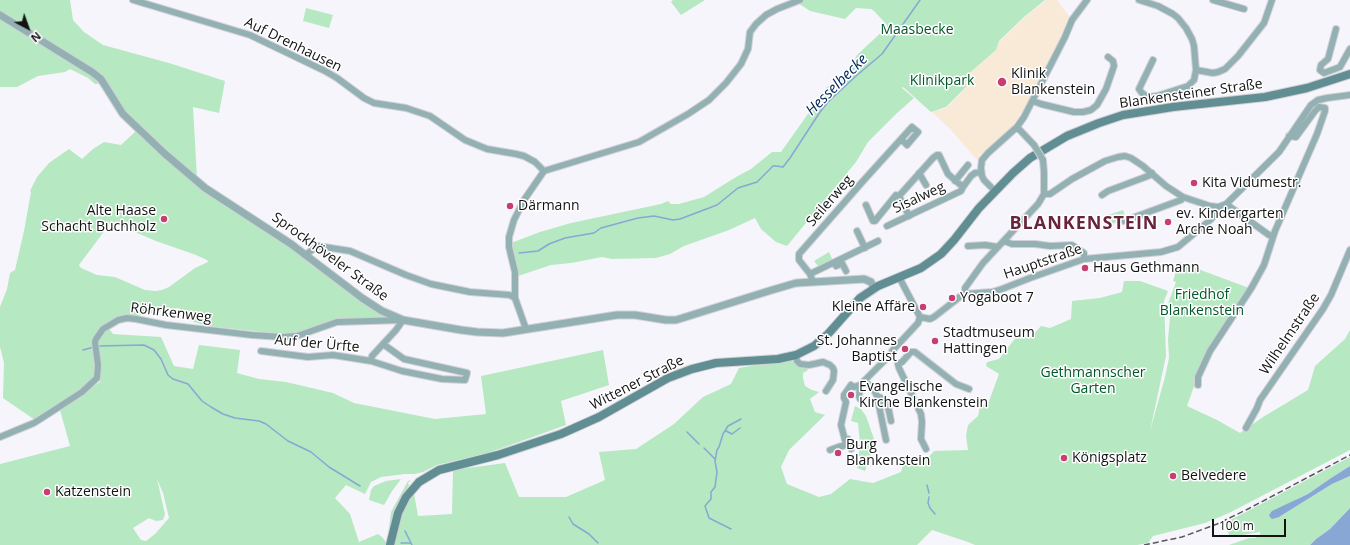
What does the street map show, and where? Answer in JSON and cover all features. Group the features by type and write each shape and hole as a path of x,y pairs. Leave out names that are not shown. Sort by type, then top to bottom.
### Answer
{"main road":[{"name":"Blankensteiner Straße","path":"899,277 921,268 941,254 979,208 1013,173 1040,152 1067,136 1099,122 1124,115 1287,93 1350,75"},
{"name":"Wittener Straße","path":"390,545 398,513 406,497 419,482 439,470 498,455 562,434 599,417 668,378 692,369 716,363 778,359 796,355 810,348 821,340 860,298 874,288 899,277"}],"street":[{"name":"Auf Drenhausen","path":"133,0 250,35 325,71 364,98 374,103 406,108 430,116 470,142 487,149 524,156 535,162 544,170"},
{"path":"526,329 515,298 515,272 510,252 509,237 514,220 524,200 544,170 639,142 688,114 709,100 742,64 748,49 750,32 756,24 766,15 777,9 800,0"},
{"path":"995,191 984,180 981,172 981,165 984,157 1017,127 1026,114 1072,20 1087,0"},
{"path":"1139,0 1159,3 1173,14 1186,28 1193,42 1196,70 1194,80 1188,86 1148,97 1139,89 1153,60"},
{"path":"1213,0 1244,9"},
{"path":"1196,70 1213,73 1228,67 1264,23 1272,0"},
{"name":"Sprockhöveler Straße","path":"0,15 92,72 104,83 123,114 185,172 205,188 306,255 362,298 382,311 403,320 478,332 503,333 616,315 635,315 666,320 676,320 796,283 864,278 871,282 874,288"},
{"path":"1336,29 1328,59 1321,65 1320,70 1324,73 1340,67 1350,49"},
{"path":"1033,100 1041,104 1074,112 1091,110 1097,105 1106,89 1113,71 1113,61 1108,57"},
{"name":"Hauptstraße","path":"965,294 992,292 1084,259 1172,250 1183,244 1209,222 1279,152 1306,111 1315,102 1327,98 1350,95"},
{"path":"1198,385 1198,377 1210,351 1262,270 1273,237 1317,134 1325,111 1324,108 1319,107 1315,111 1296,137 1289,136"},
{"path":"920,317 930,319 965,294 965,288 983,263 1038,204 1044,194 1043,160 1034,145 1017,127"},
{"name":"Seilerweg","path":"813,282 810,274 799,260 799,254 901,139"},
{"path":"866,205 873,221 875,221 896,196 900,196 919,173 933,158 938,155 948,174 962,189"},
{"path":"1044,194 1050,194 1064,183 1092,168 1118,157 1125,156 1137,161 1166,186 1183,197 1210,206 1218,207 1226,204 1273,237"},
{"path":"955,181 968,165"},
{"name":"Sisalweg","path":"887,226 962,189 973,175 981,172"},
{"path":"919,173 926,185"},
{"path":"1102,194 1148,176 1152,173"},
{"path":"908,186 912,192"},
{"path":"900,196 909,216"},
{"path":"1124,221 1181,200 1183,197"},
{"path":"1209,222 1212,215 1210,206"},
{"path":"857,232 865,248"},
{"path":"1004,241 1012,244 1050,246 1072,244 1084,253 1084,259"},
{"path":"810,274 878,242"},
{"path":"968,246 985,245 998,247"},
{"path":"306,255 318,246 350,251 431,284 470,292 510,295 515,298"},
{"name":"Wilhelmstraße","path":"1246,428 1260,400 1323,309 1350,250"},
{"path":"810,274 821,273 842,263 846,271"},
{"path":"830,450 846,444 842,425 845,405 844,395 851,385 854,387 862,383 886,359 891,356 892,351 918,323 920,317 899,277"},
{"name":"Röhrkenweg","path":"0,438 39,420 82,392 97,378 98,365 95,342 96,338 103,330 118,320 126,318 136,319 166,325 252,335 297,336 337,322 403,320"},
{"name":"Auf der Ürfte","path":"370,362 372,356 396,330 403,320"},
{"name":"Auf der Ürfte","path":"261,351 308,358 334,355 442,379 465,380 467,373 404,359 383,344"},
{"path":"898,364 913,352 956,384 969,389"},
{"path":"796,355 797,361 800,364 809,365 824,362 833,368 833,380 826,391"},
{"path":"891,356 898,364 921,414 921,439 926,449"},
{"path":"862,383 873,388 877,396 886,440"},
{"path":"860,399 859,396 862,383"},
{"path":"877,396 881,398 887,406 891,421"},
{"path":"842,420 851,449"}],"shaded area":[{"name":"Klinik Blankenstein","path":"1046,0 1057,0 1069,16 1062,35 1024,109 1012,127 980,155 978,161 951,130 932,112 946,108 966,88 965,77 996,50 999,42 1025,17"}],"green space":[{"path":"0,0 70,0 73,20 84,32 103,45 169,63 225,81 219,113 193,107 197,178 179,164 126,112 107,83 95,84 88,78 70,69 65,72 38,76 17,87 0,87"},
{"path":"673,0 705,0 681,15 671,2"},
{"name":"Maasbecke","path":"803,0 1045,0 1024,17 999,41 996,50 965,77 966,87 946,107 931,112 903,87 902,88 914,98 868,142 856,162 787,246 776,242 761,229 755,218 729,230 684,246 670,254 656,258 612,259 602,257 551,265 518,276 511,243 540,232 571,223 661,204 668,201 671,204 679,204 704,197 751,169 772,152 781,152 827,87 848,72 857,55 887,27 887,25 871,9 856,8 845,19 810,11 798,3"},
{"path":"306,8 333,15 329,28 303,21"},
{"path":"136,131 182,173 280,239 386,316 383,319 337,320 296,334 207,326 191,321 185,317 179,308 140,315 140,313 137,318 127,317 97,335 96,379 87,387 35,420 3,398 4,363 0,347 0,307 7,289 10,273 15,270 24,231 30,191 37,177 49,163 69,149 82,159 104,142 121,145","holes":["111,222 156,241 196,255 207,260 208,262 195,268 169,287 155,291 145,290 115,277 97,275 81,268 79,265"]},
{"path":"1123,210 1126,219 1112,224 1108,215"},
{"path":"829,252 833,261 820,267 818,266 814,261"},
{"path":"1179,262 1249,288 1198,375 1187,406 1240,433 1263,417 1308,390 1315,366 1345,339 1350,330 1350,450 1229,513 1205,523 1153,536 1148,543 1137,545 975,545 932,530 917,545 393,545 397,525 405,506 414,493 418,516 452,514 453,470 505,463 519,497 566,497 605,480 599,452 636,449 674,424 703,397 731,384 739,368 793,359 800,367 809,367 807,371 803,373 805,386 819,392 810,399 815,412 825,415 789,450 781,467 787,484 819,497 831,494 850,479 873,483 901,472 905,458 926,460 934,451 968,450 966,436 968,425 978,416 980,406 988,404 999,374 986,366 987,362 999,359 1018,335 1031,337 1041,326 1050,328 1071,319 1072,301 1100,298 1122,292 1124,281 1140,281 1168,291 1164,301 1166,356 1150,431 1169,358 1168,339 1171,307 1168,304 1176,282 1173,281"},
{"path":"108,327 113,334 161,337 174,366 193,369 199,345 240,350 237,373 259,379 286,382 333,393 354,403 435,419 486,414 481,376 603,350 609,385 561,401 566,425 488,453 437,465 423,472 381,477 371,482 365,494 346,485 335,498 350,514 359,542 378,534 388,545 0,545 0,464 70,446 60,410 100,382 97,341","holes":["157,479 163,493 169,518 155,534 146,541 141,540 133,528 149,518 156,521 163,520 165,514"]},
{"path":"855,406 861,409 866,416 874,439 865,471 857,468 860,443 858,423 851,421"},
{"path":"1350,457 1350,466 1308,494 1297,499 1279,517 1332,484 1350,476 1350,508 1330,529 1310,545 1229,545 1249,538 1255,538 1260,535 1260,532 1230,537 1224,523"},
{"path":"401,479 384,505 369,500 371,490 374,486 386,481"},
{"path":"411,480 408,483 409,485 397,506 388,535 391,512 408,481"}],"water":[{"path":"1350,466 1350,476 1332,484 1279,517 1272,519 1270,517 1269,515 1272,511 1308,494"},
{"path":"1350,508 1350,545 1310,545 1330,529"}],"waterway":[{"name":"Hesselbecke","path":"519,253 538,251 549,244 565,238 594,233 601,228 638,218 654,216 673,220 680,219 717,205 738,188 757,182 773,166 783,167 828,102 882,54 920,0"},
{"path":"98,346 144,345 154,350 161,359 168,375 173,379 188,384 202,401 211,407 223,414 235,418 259,421 266,424 288,441 311,452 329,467 360,486"},
{"path":"83,350 94,347"},
{"path":"731,529 709,518 705,506 711,499 711,492 715,487 717,472 715,461 717,450 723,434 728,426 741,419"},
{"path":"726,431 732,434 740,428"},
{"path":"687,432 699,444"},
{"path":"704,448 715,459"},
{"path":"927,485 929,493"},
{"path":"929,497 928,503 935,514"},
{"path":"569,517 573,524 589,534 598,543"},
{"path":"405,531 412,545"},
{"path":"401,543 411,543"}],"railway":[{"path":"1144,545 1182,537 1217,524 1350,455"}],"place":[{"name":"Klinik Blankenstein","path":"1002,82"},
{"name":"Kita Vidumestr.","path":"1194,183"},
{"name":"Därmann","path":"510,206"},
{"name":"Alte Haase Schacht Buchholz","path":"164,219"},
{"name":"ev. Kindergarten Arche Noah","path":"1168,222"},
{"name":"Haus Gethmann","path":"1085,268"},
{"name":"Yogaboot 7","path":"952,298"},
{"name":"Kleine Affäre","path":"923,307"},
{"name":"Stadtmuseum Hattingen","path":"935,341"},
{"name":"St. Johannes Baptist","path":"905,349"},
{"name":"Evangelische Kirche Blankenstein","path":"851,395"},
{"name":"Burg Blankenstein","path":"838,453"},
{"name":"Königsplatz","path":"1064,458"},
{"name":"Belvedere","path":"1173,476"},
{"name":"Katzenstein","path":"47,492"}],"district":[{"name":"BLANKENSTEIN","path":"1084,224"}],"park label":[{"name":"Klinikpark","path":"942,81"},
{"name":"Friedhof Blankenstein","path":"1202,304"},
{"name":"Gethmannscher Garten","path":"1093,382"}]}
